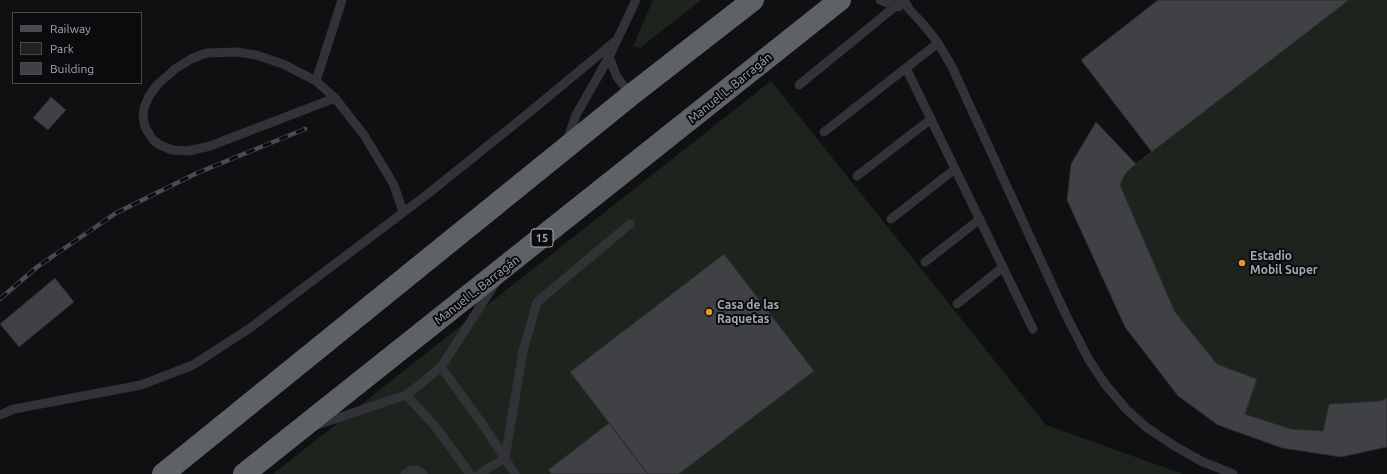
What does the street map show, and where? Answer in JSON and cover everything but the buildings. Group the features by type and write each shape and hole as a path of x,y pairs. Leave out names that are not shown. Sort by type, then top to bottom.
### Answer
{"highway":[{"path":"163,474 632,95 753,0"},
{"name":"Manuel L. Barragán","path":"244,474 505,268 840,0"}],"lane":[{"path":"316,81 342,0"},
{"path":"562,153 576,116 609,57 636,0"},
{"path":"880,0 894,7 909,9"},
{"path":"799,85 903,0 938,43 952,67 1065,313 1089,360 1105,384 1126,409 1146,427 1201,461 1233,474"},
{"path":"0,415 14,409 141,385 193,365 250,328 404,212 531,112 618,39"},
{"path":"824,132 938,43"},
{"path":"335,98 210,146 188,151 172,150 153,140 145,127 143,117 144,108 149,96 157,85 175,69 191,59 206,53 236,52 256,55 283,64 316,81 335,98 380,158 394,185 404,212"},
{"path":"609,57 617,77 632,95"},
{"path":"906,68 1033,329"},
{"path":"857,176 931,119"},
{"path":"891,219 955,169"},
{"path":"925,262 980,219"},
{"path":"479,474 505,458 523,351 537,302 630,224"},
{"path":"957,304 1003,267"},
{"path":"297,432 406,395 441,367 505,268"},
{"path":"441,367 515,474"},
{"path":"406,395 435,426 470,474"},
{"path":"405,474 411,470 416,470 423,474"}],"green space":[{"path":"653,0 701,0 640,48 633,46"},
{"name":"Estadio Mobil Super","path":"1158,0 1387,0 1387,447 1341,457 1282,448 1218,425 1071,164 1096,122 1136,164 1151,152 1081,60"},
{"path":"771,81 1046,425 1183,474 273,474"}],"railway":[{"path":"0,299 37,267 116,213 197,173 305,129"}],"place":[{"name":"Estadio Mobil Super","path":"1242,263"},
{"name":"Casa de las Raquetas","path":"709,312"}]}
